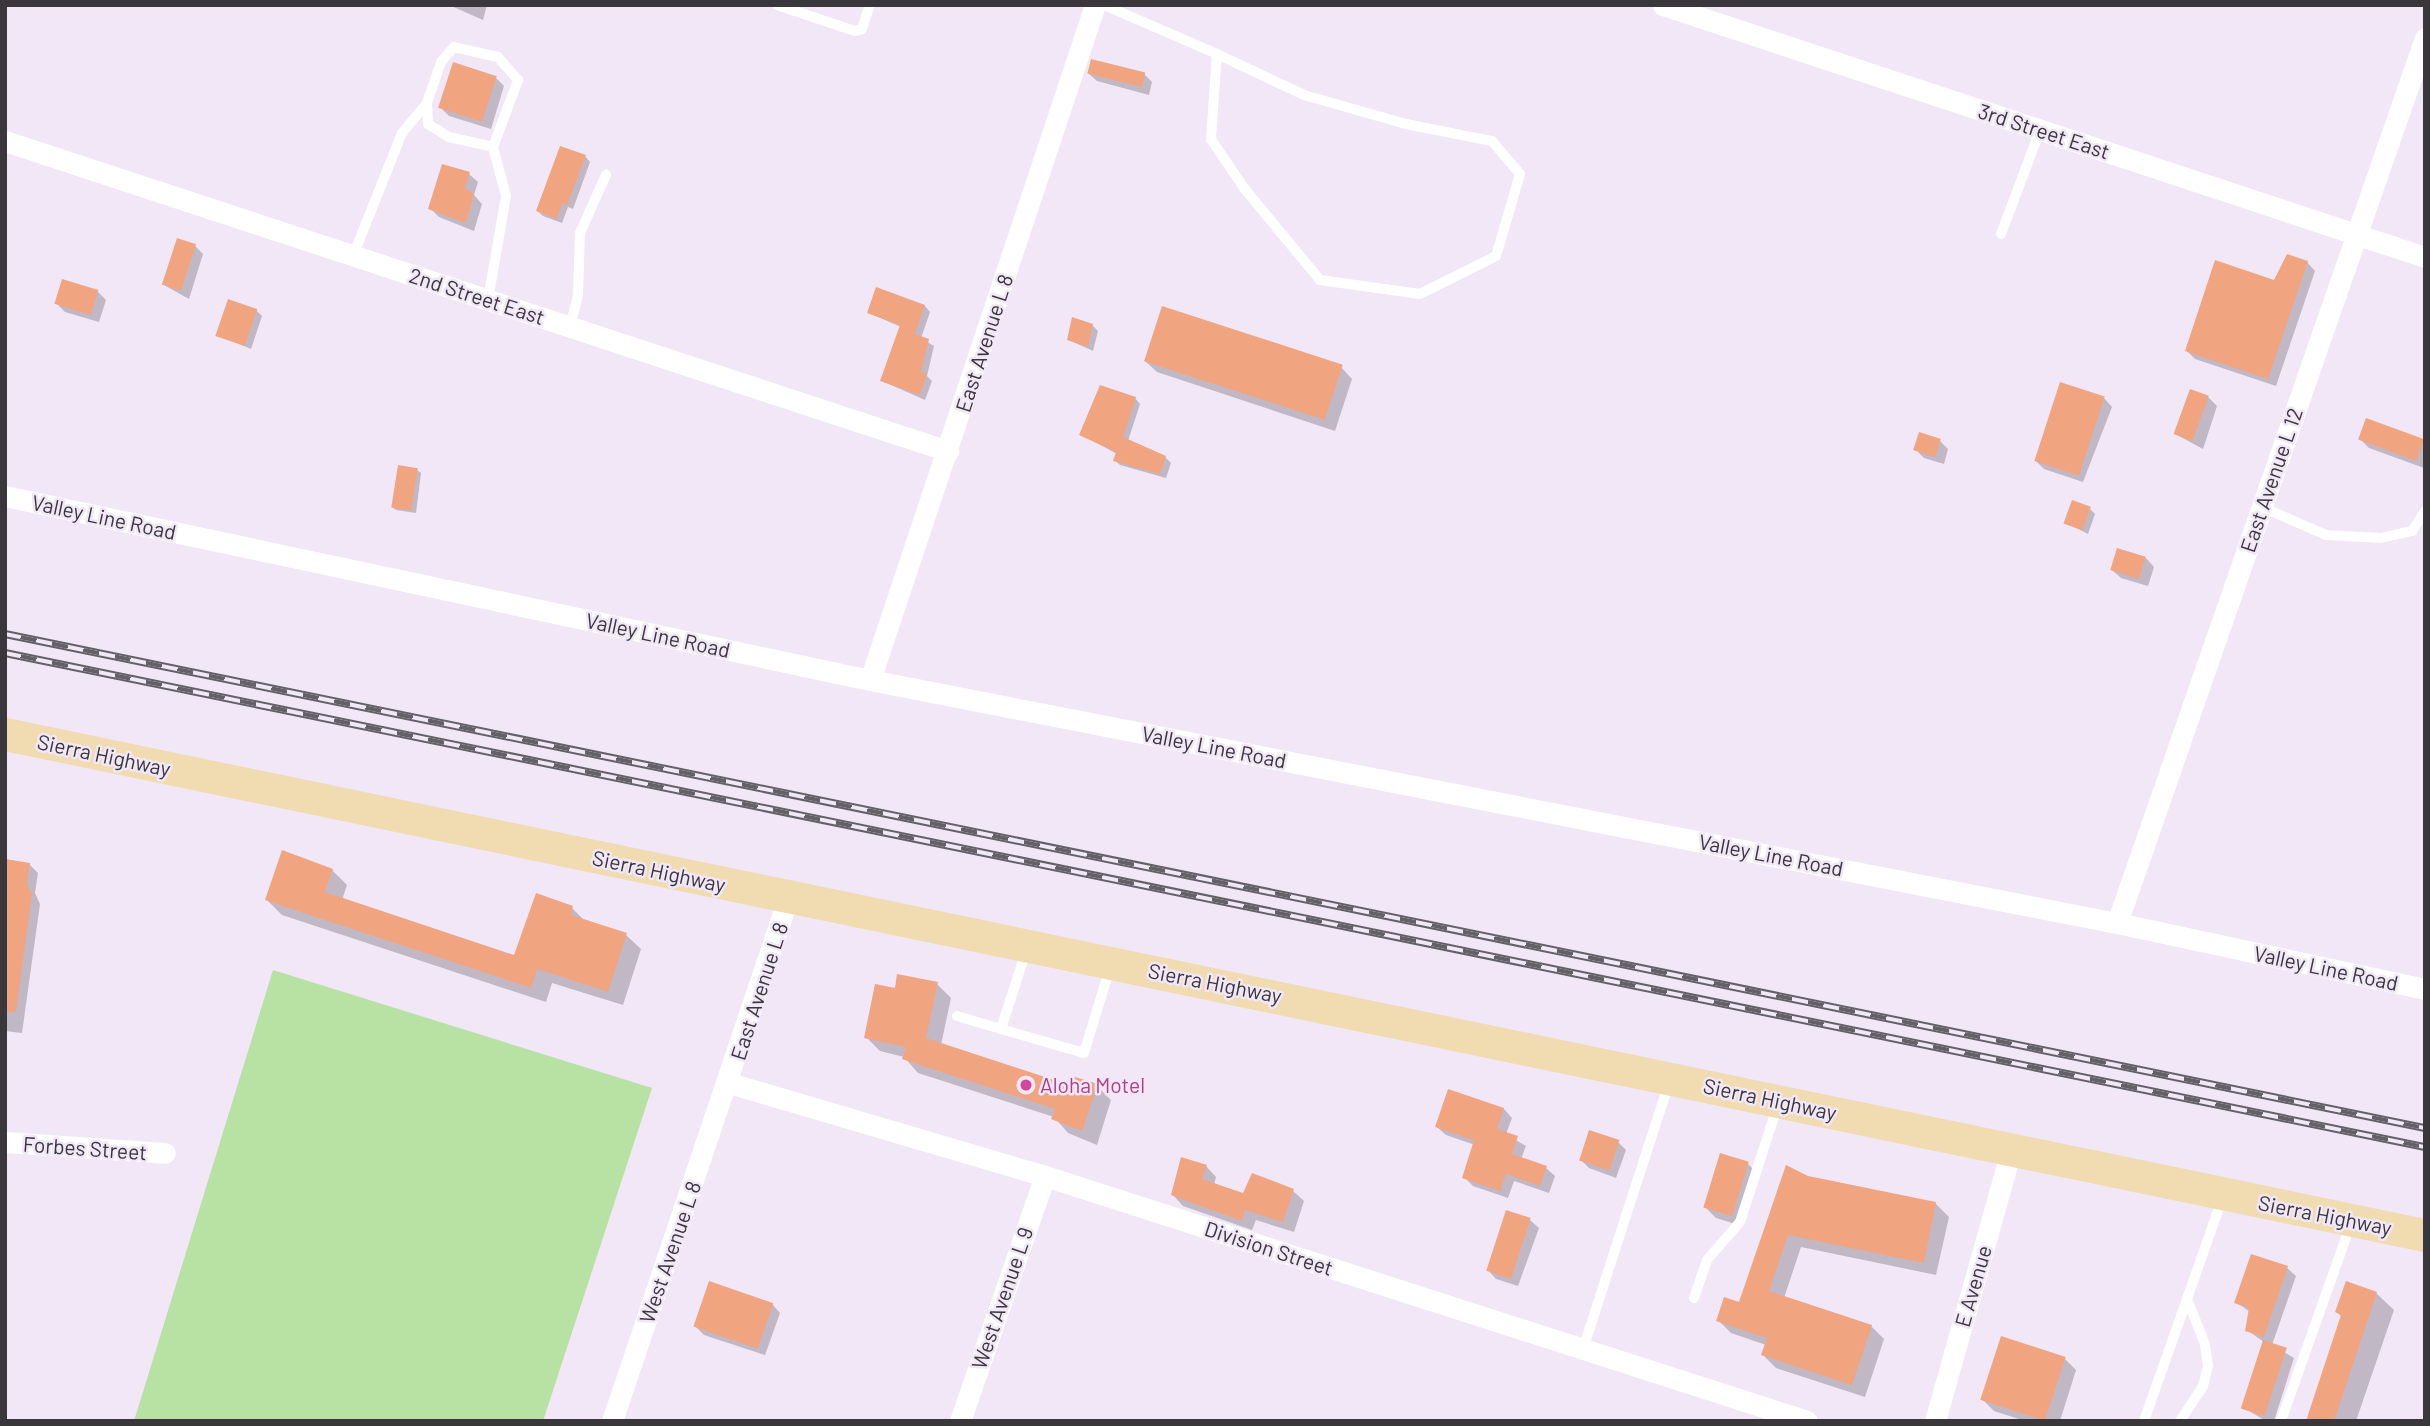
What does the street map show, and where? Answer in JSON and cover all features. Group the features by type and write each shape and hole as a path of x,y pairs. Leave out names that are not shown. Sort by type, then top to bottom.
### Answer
{"main road":[{"name":"Sierra Highway","path":"5,734 2425,1235"}],"street":[{"name":"East Avenue L 8","path":"870,680 1095,5"},
{"name":"3rd Street East","path":"1663,5 2425,257"},
{"name":"East Avenue L 12","path":"2117,923 2425,38"},
{"name":"2nd Street East","path":"5,141 948,451"},
{"name":"Valley Line Road","path":"5,496 870,680 2117,923 2425,989"},
{"name":"East Avenue L 8","path":"729,1083 788,898"},
{"name":"Division Street","path":"729,1083 1045,1176 1807,1421"},
{"name":"West Avenue L 8","path":"612,1421 729,1083"},
{"name":"Forbes Street","path":"5,1142 165,1153"},
{"name":"E Avenue","path":"1935,1421 2011,1150"},
{"name":"West Avenue L 9","path":"960,1421 1045,1176"}],"lane":[{"path":"777,5 855,31 862,29 870,5"},
{"path":"1104,5 1217,54 1304,95 1406,124 1492,141 1520,174 1496,256 1420,294 1320,280 1244,188 1211,139 1217,54"},
{"path":"354,256 402,133 427,103 441,62 454,47 498,57 519,80 493,147 506,196 488,300"},
{"path":"427,103 428,124 449,137 493,147"},
{"path":"2001,234 2040,130"},
{"path":"570,327 578,296 580,233 606,175"},
{"path":"2262,507 2326,535 2381,538 2412,531 2425,511"},
{"path":"1001,1029 1028,946"},
{"path":"957,1016 1084,1053 1112,962"},
{"path":"1583,1349 1671,1078"},
{"path":"1694,1298 1707,1260 1740,1222 1779,1101"},
{"path":"2144,1421 2224,1194"},
{"path":"2281,1421 2352,1221"},
{"path":"2180,1421 2203,1386 2208,1366 2205,1344 2187,1299"}],"green space":[{"path":"273,970 652,1088 543,1421 134,1421"}],"building":[{"path":"1091,59 1145,73 1142,87 1087,74"},
{"path":"453,62 497,76 482,122 438,108"},
{"path":"560,146 586,155 567,205 562,203 557,219 536,211"},
{"path":"442,164 470,172 465,188 474,194 466,223 428,209"},
{"path":"177,238 196,244 181,291 162,285"},
{"path":"2287,254 2308,261 2268,379 2185,351 2215,260 2274,280"},
{"path":"62,279 98,290 91,315 54,304"},
{"path":"876,287 925,305 915,334 929,339 921,372 927,374 920,395 880,381 900,325 867,313"},
{"path":"228,299 257,309 245,346 215,336"},
{"path":"1162,306 1343,365 1325,420 1144,361"},
{"path":"1072,317 1093,324 1088,347 1067,340"},
{"path":"2060,382 2105,397 2079,475 2034,461"},
{"path":"1100,385 1136,397 1123,437 1166,456 1160,474 1113,461 1116,452 1079,435"},
{"path":"2190,389 2209,396 2192,441 2174,434"},
{"path":"2366,418 2424,439 2416,461 2358,440"},
{"path":"1919,432 1941,439 1935,457 1913,450"},
{"path":"398,465 418,468 411,511 391,507"},
{"path":"2072,500 2091,507 2082,530 2063,523"},
{"path":"2117,548 2146,557 2139,579 2110,570"},
{"path":"282,850 333,869 325,892 514,955 536,893 573,906 571,915 627,933 608,992 537,969 531,988 265,900"},
{"path":"5,859 30,863 27,884 32,894 16,1012 5,1011"},
{"path":"897,974 938,982 926,1038 1072,1086 1075,1077 1098,1084 1082,1131 1051,1119 1055,1109 902,1059 906,1047 864,1038 875,984 895,988"},
{"path":"1448,1089 1504,1108 1497,1129 1518,1136 1512,1154 1547,1166 1540,1186 1506,1174 1500,1191 1462,1178 1474,1140 1435,1127"},
{"path":"1589,1130 1619,1140 1610,1170 1579,1160"},
{"path":"1720,1153 1749,1162 1732,1216 1703,1208"},
{"path":"1181,1157 1207,1165 1202,1179 1243,1193 1252,1173 1294,1189 1283,1222 1245,1210 1242,1221 1171,1195"},
{"path":"1786,1165 1808,1176 1936,1202 1924,1263 1788,1235 1769,1291 1872,1325 1852,1385 1761,1355 1767,1338 1716,1321 1724,1297 1739,1302"},
{"path":"1506,1210 1531,1218 1511,1279 1486,1271"},
{"path":"2251,1254 2288,1266 2264,1337 2245,1331 2249,1308 2234,1303"},
{"path":"709,1281 773,1303 758,1349 693,1326"},
{"path":"2346,1281 2377,1292 2334,1421 2306,1421 2341,1315 2335,1312"},
{"path":"2001,1336 2066,1357 2045,1421 1980,1400"},
{"path":"2263,1340 2287,1348 2265,1416 2241,1408"}],"railway":[{"path":"5,634 2425,1128"},
{"path":"5,653 2425,1147"}],"place":[{"name":"Aloha Motel","path":"1026,1085"}]}
